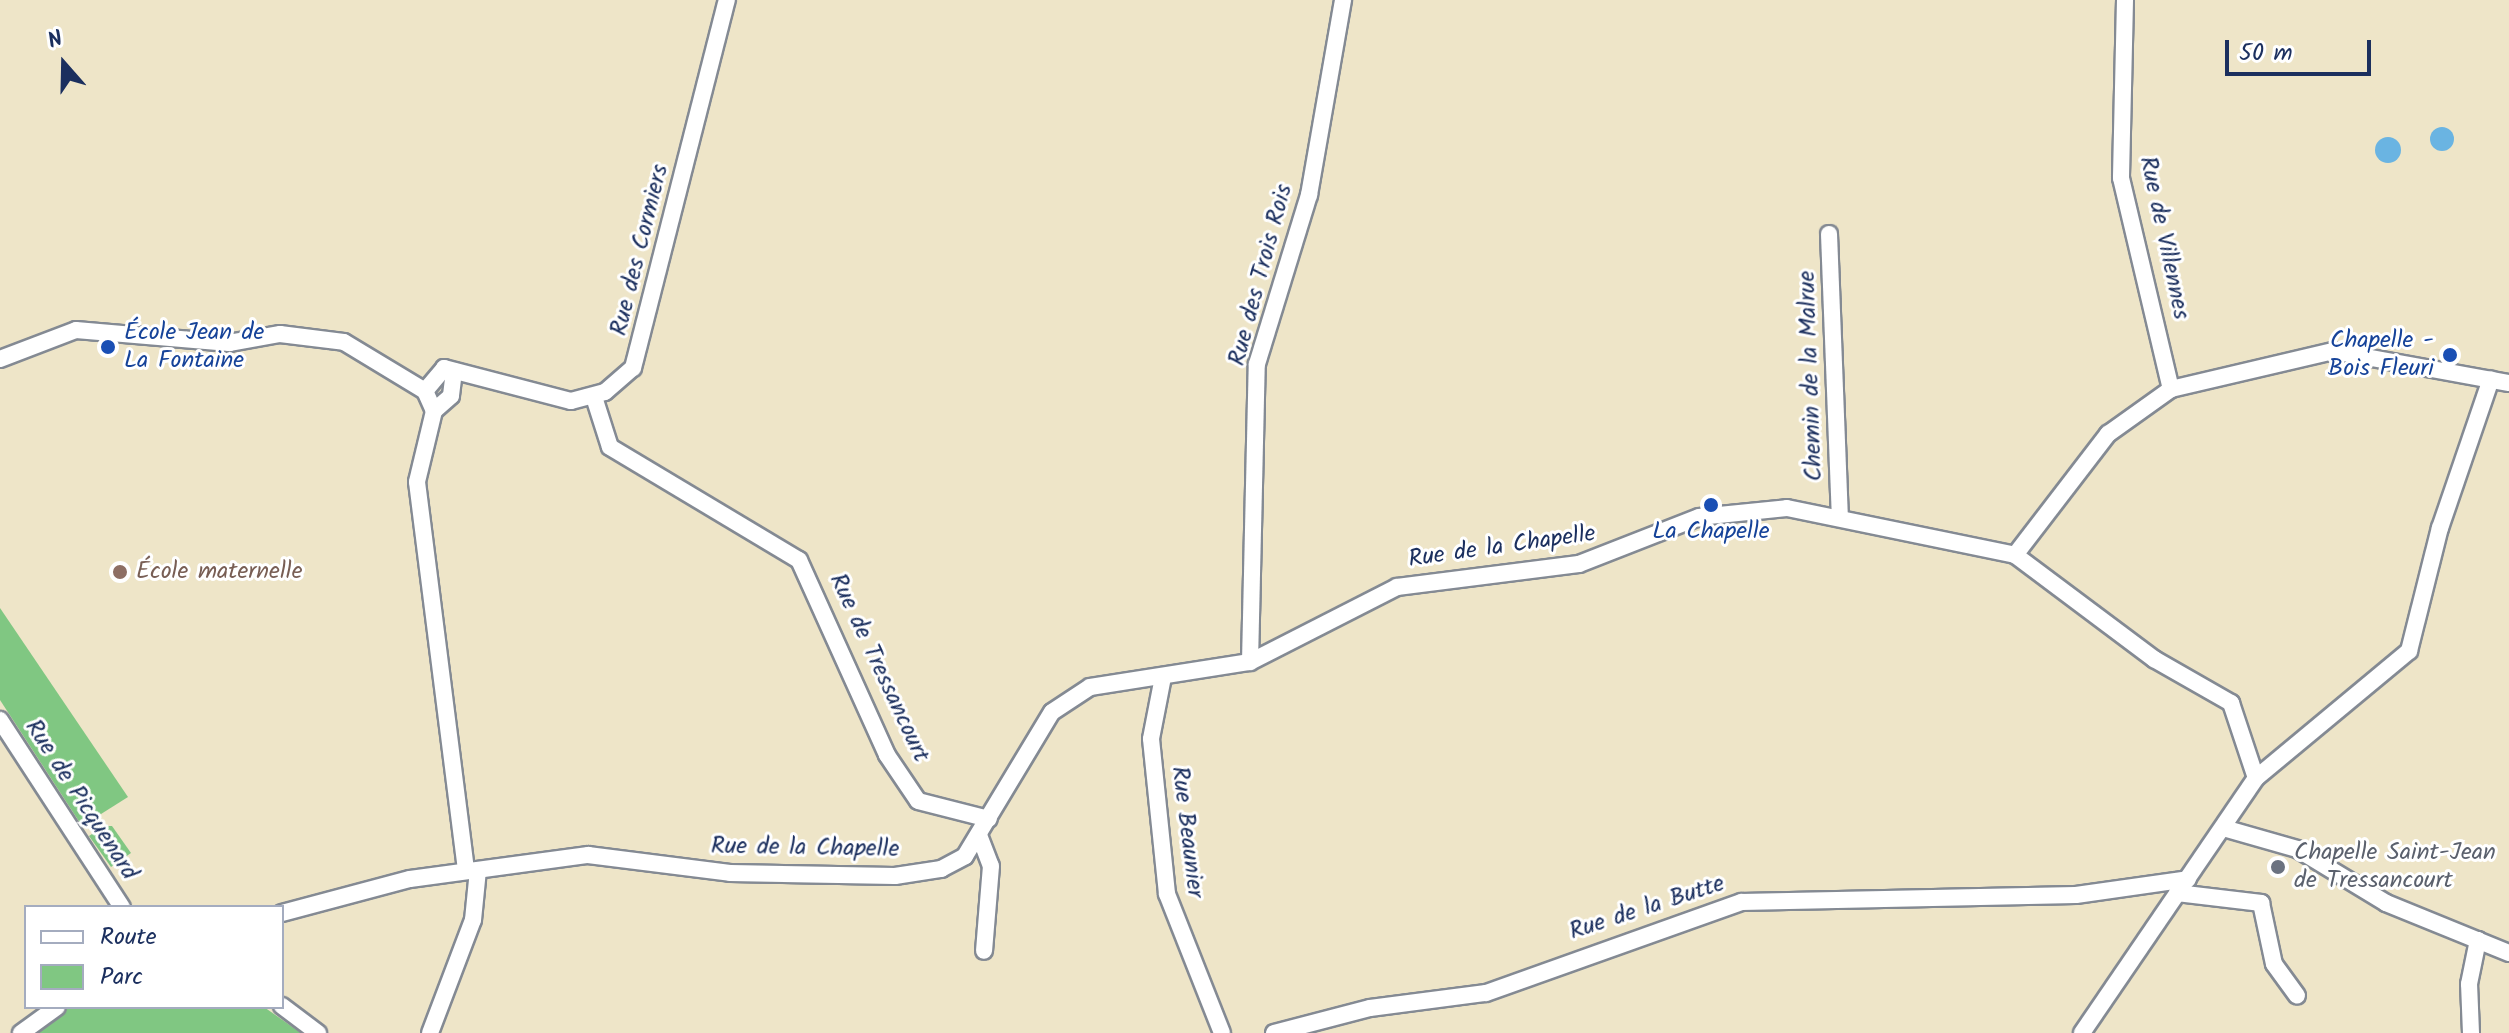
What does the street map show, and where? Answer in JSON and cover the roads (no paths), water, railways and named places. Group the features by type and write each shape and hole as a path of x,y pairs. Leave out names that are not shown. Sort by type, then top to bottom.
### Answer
{"street":[{"name":"Rue des Cormiers","path":"594,397 633,368 650,323 727,0"},
{"name":"Rue des Trois Rois","path":"1250,662 1257,364 1309,195 1343,0"},
{"name":"Rue de Villennes","path":"2125,0 2121,178 2171,389"},
{"name":"Chemin de la Malrue","path":"1829,234 1840,516"},
{"path":"0,359 76,330 229,343 280,334 344,342 425,391 434,411"},
{"path":"2015,555 2108,434 2171,389 2333,351 2509,383"},
{"path":"425,391 436,372 454,371 571,401 594,397"},
{"path":"430,1033 473,920 472,871 417,482 434,411 451,396 454,371"},
{"path":"2082,1033 2177,893 2227,829 2256,778 2409,651 2440,528 2491,379"},
{"name":"Rue de Tressancourt","path":"594,397 610,447 799,560 887,755 918,801 989,819"},
{"name":"Rue de la Chapelle","path":"284,912 361,888 588,855 730,873 895,876 941,869 965,856 1039,730 1069,698 1110,681 1163,677 1250,662 1397,587 1579,564 1699,517 1787,508 1840,516 2015,555 2154,659 2231,703 2256,778"},
{"name":"Rue Beaunier","path":"1163,677 1151,739 1167,894 1222,1033"},
{"name":"Rue de Picquenard","path":"0,720 121,905"},
{"path":"2227,829 2297,849 2386,903 2509,953"},
{"path":"979,835 991,866 984,951"},
{"name":"Rue de la Butte","path":"1274,1033 1370,1008 1486,993 1741,902 2076,895 2188,879"},
{"path":"2177,893 2261,903 2274,964 2297,996"},
{"path":"2471,1033 2469,984 2478,940"},
{"path":"284,1008 318,1033"},
{"path":"21,1033 54,1009"}],"water":[{"path":"2442,127 2453,134 2454,139 2447,150 2442,151 2431,144 2430,139 2437,128"},
{"path":"2388,137 2397,141 2401,150 2397,159 2388,163 2379,159 2375,150 2379,141"}],"place":[{"name":"École Jean de La Fontaine","path":"108,347"},
{"name":"Chapelle - Bois Fleuri","path":"2450,355"},
{"name":"La Chapelle","path":"1711,505"},
{"name":"École maternelle","path":"120,572"},
{"name":"Chapelle Saint-Jean de Tressancourt","path":"2278,867"}]}
